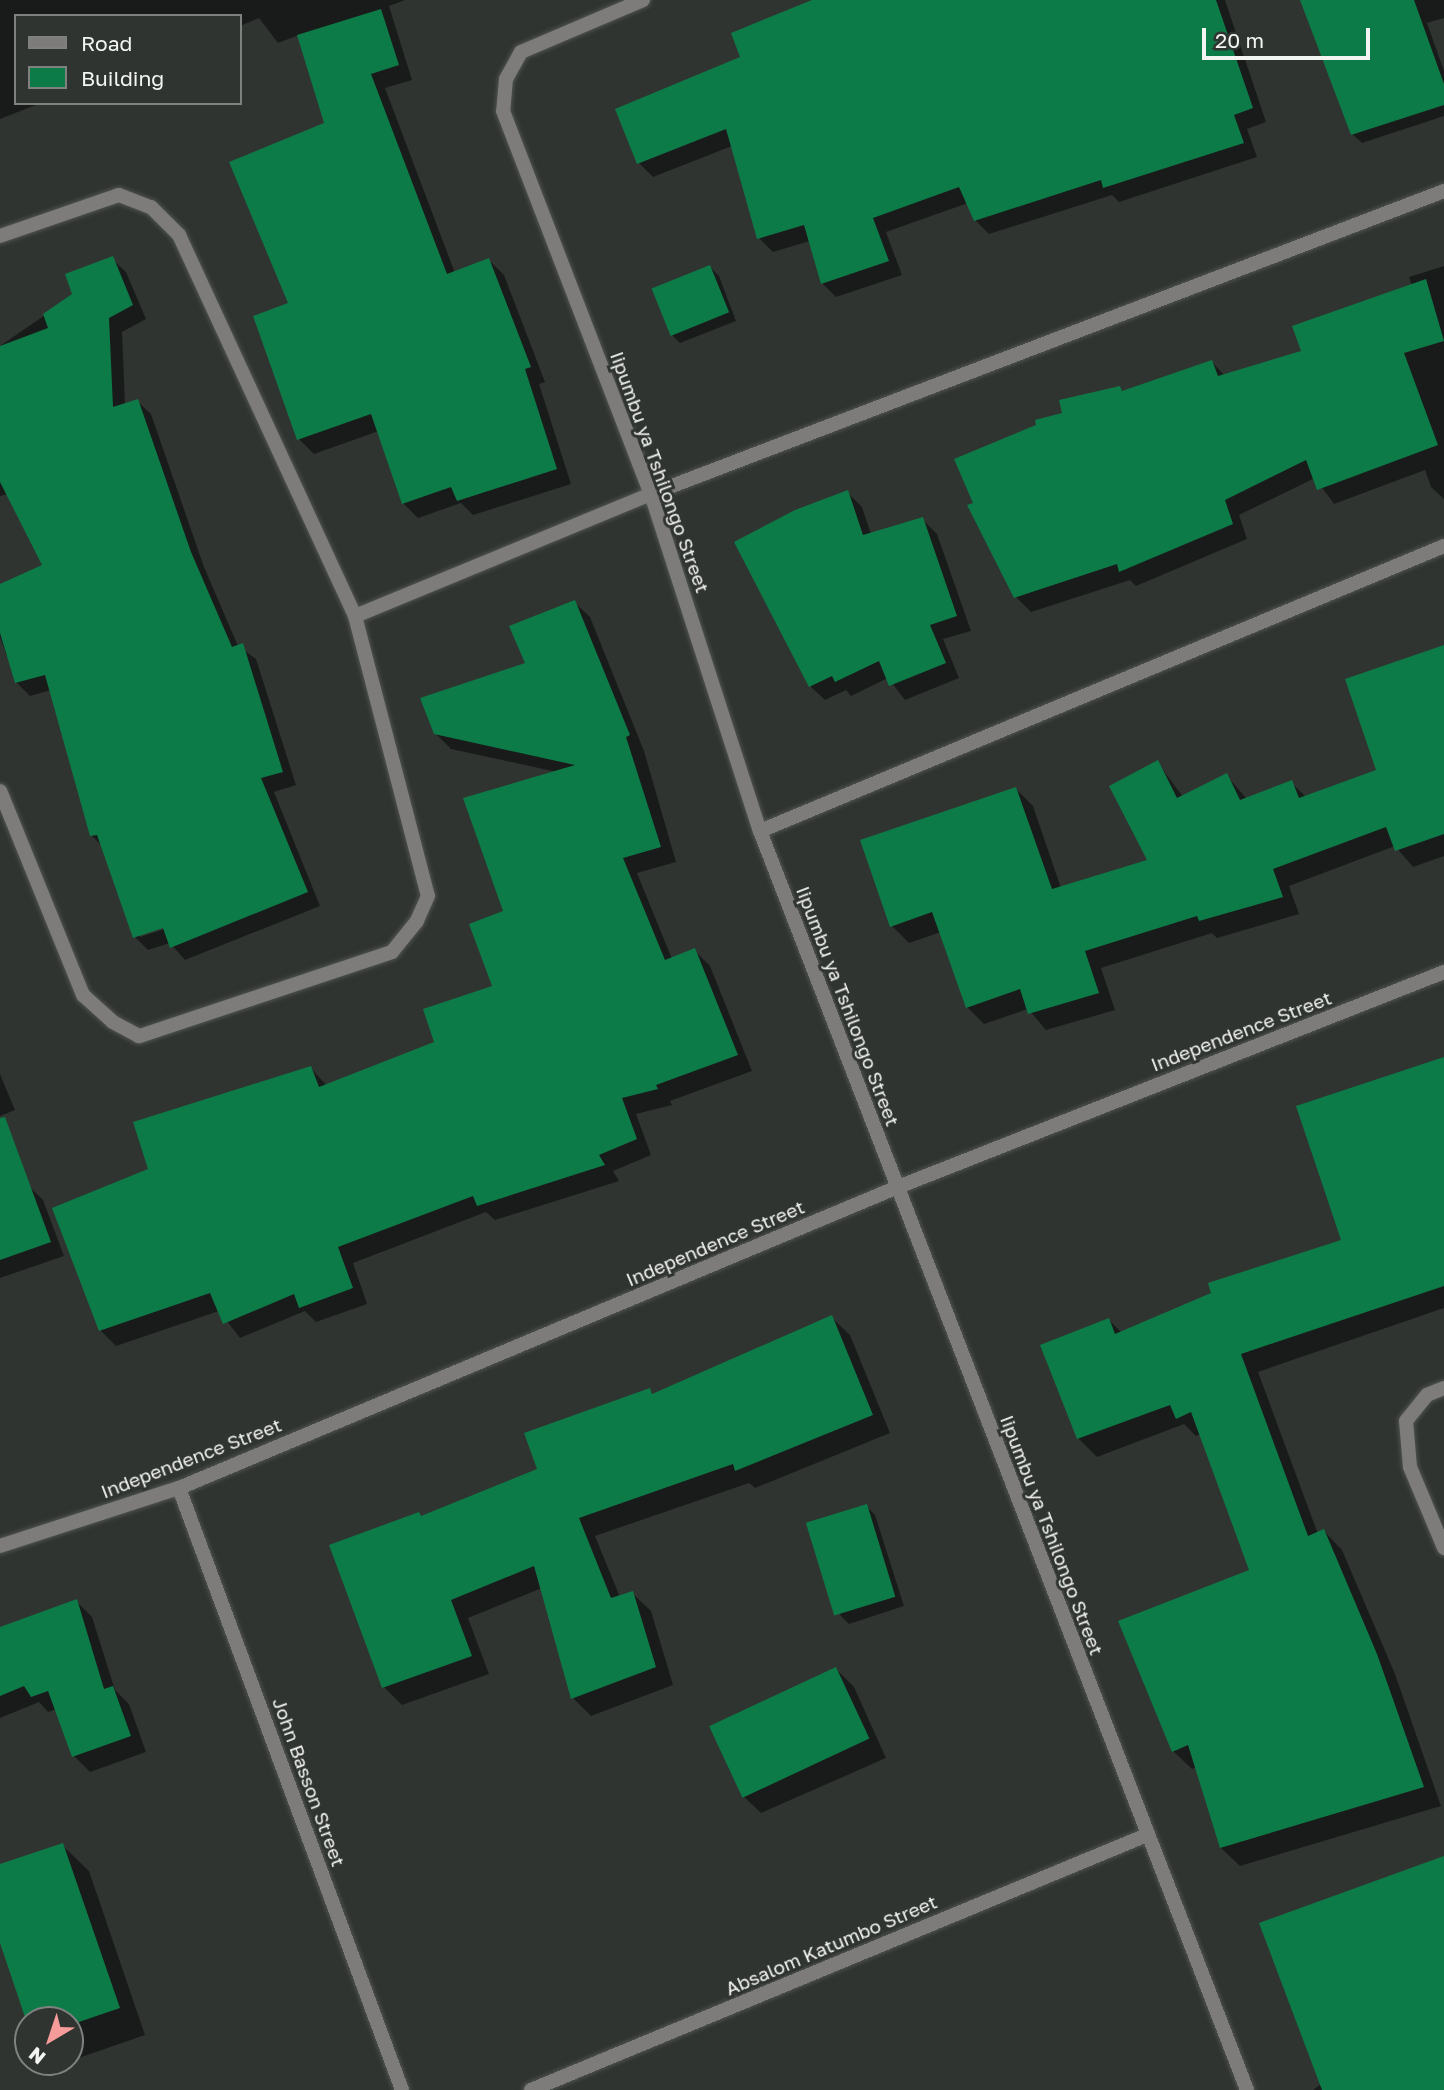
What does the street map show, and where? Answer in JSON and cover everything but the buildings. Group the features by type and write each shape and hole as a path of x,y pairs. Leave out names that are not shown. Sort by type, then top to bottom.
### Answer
{"street":[{"name":"Iipumbu ya Tshilongo Street","path":"643,0 522,52 506,79 503,111 652,494 760,831 1247,2090"},
{"path":"355,616 652,494 1444,191"},
{"path":"0,236 119,195 151,207 179,235 355,616 428,896 417,921 392,952 139,1036 113,1022 83,995 0,791"},
{"path":"760,831 1444,546"},
{"name":"Independence Street","path":"0,1546 179,1488 898,1187 1444,972"},
{"path":"1444,1388 1427,1395 1406,1421 1410,1467 1444,1548"},
{"name":"John Basson Street","path":"179,1488 402,2090"},
{"name":"Absalom Katumbo Street","path":"531,2090 1147,1835"}]}
